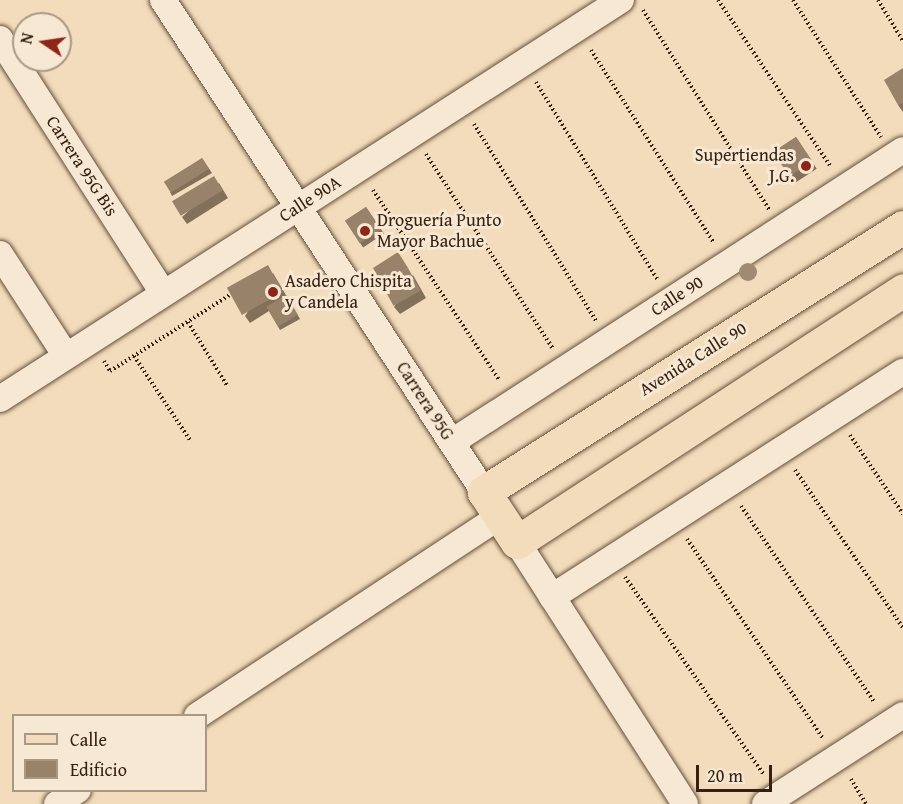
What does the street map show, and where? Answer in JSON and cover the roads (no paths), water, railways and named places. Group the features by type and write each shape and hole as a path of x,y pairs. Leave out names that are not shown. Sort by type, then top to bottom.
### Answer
{"main road":[{"name":"Avenida Calle 90","path":"500,517 903,227"},
{"path":"500,517 903,290"}],"street":[{"name":"Carrera 95G","path":"163,0 686,804"},
{"name":"Calle 90A","path":"0,399 621,0"},
{"name":"Carrera 95G Bis","path":"0,39 163,293"},
{"name":"Calle 90","path":"452,442 781,228 894,146"},
{"path":"0,254 66,356"},
{"path":"552,597 903,372"},
{"path":"200,714 500,517"},
{"path":"771,800 896,719"},
{"path":"57,804 75,792"}],"place":[{"name":"Supertiendas J.G.","path":"806,166"},
{"name":"Droguería Punto Mayor Bachue","path":"365,231"},
{"name":"Asadero Chispita y Candela","path":"273,292"}]}
